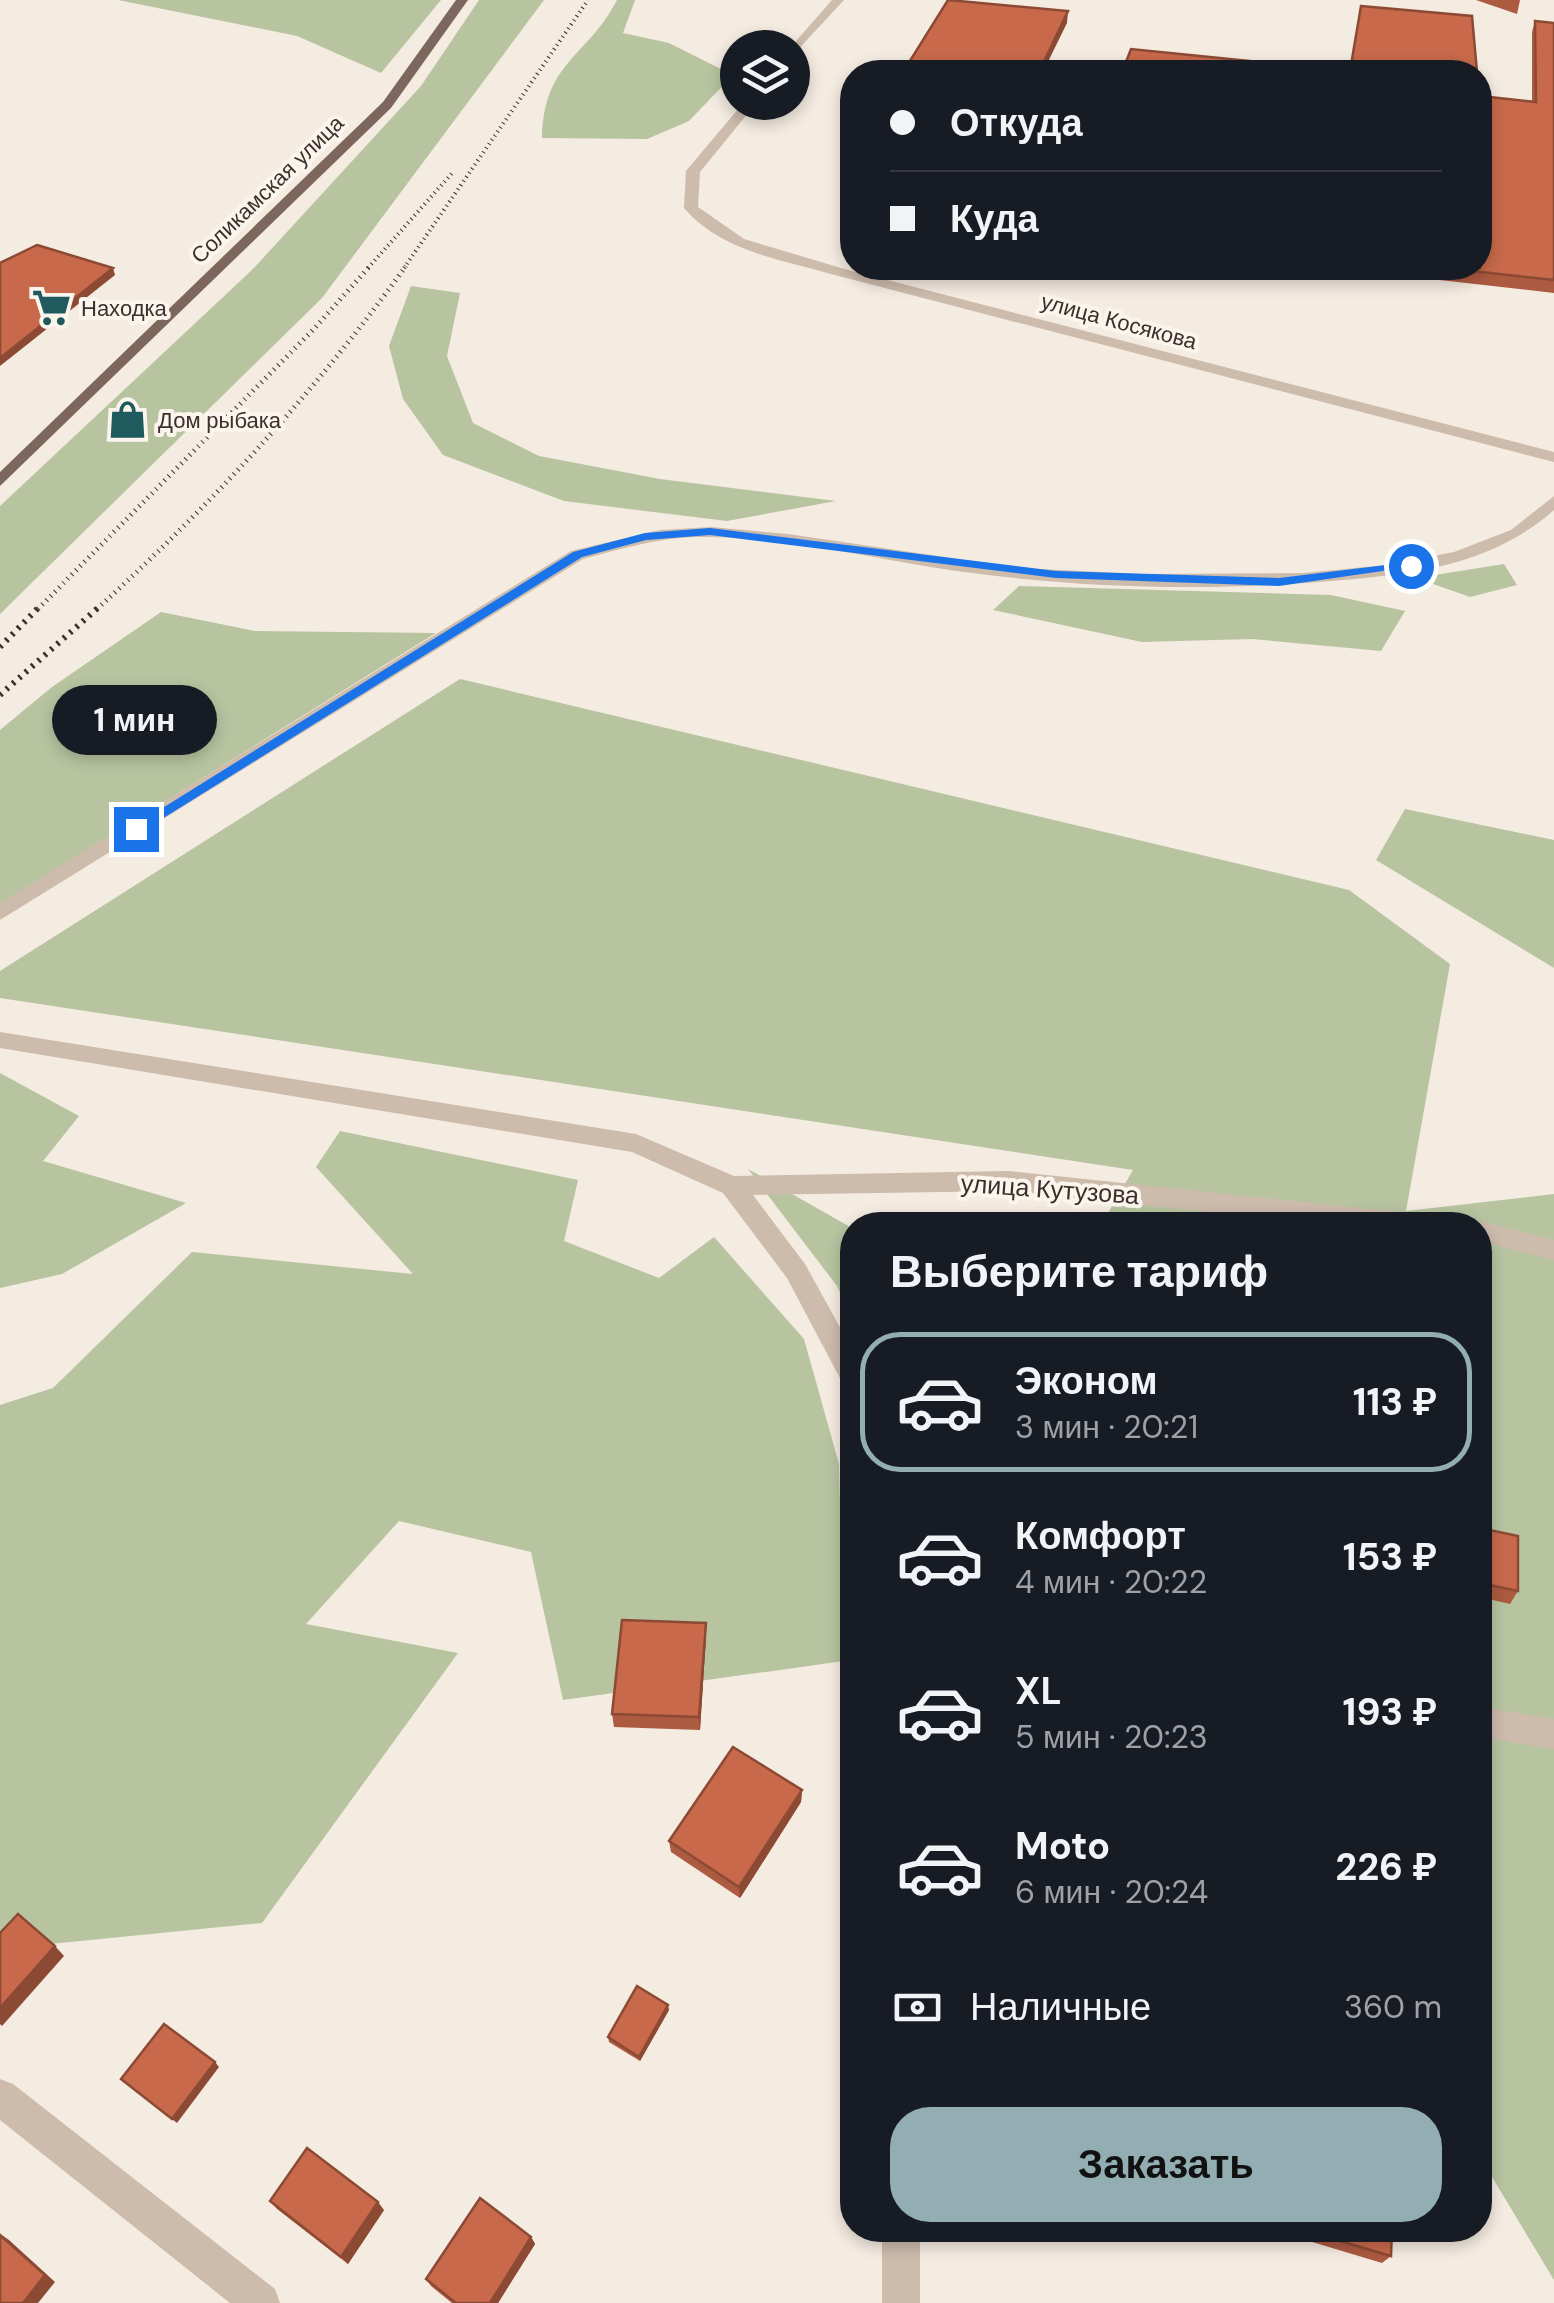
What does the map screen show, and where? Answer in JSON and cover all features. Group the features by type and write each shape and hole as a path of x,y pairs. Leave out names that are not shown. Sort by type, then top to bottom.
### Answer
{"main road":[{"name":"Соликамская улица","path":"0,481 387,105 462,0"}],"street":[{"path":"810,33 838,0"},
{"name":"улица Косякова","path":"736,120 693,171 690,208 702,222 731,238 840,272"},
{"name":"улица Косякова","path":"871,280 1554,457"},
{"path":"0,913 578,555 628,541 710,532 1019,573 1279,582 1384,572 1466,554 1543,518 1554,501"},
{"path":"0,1040 636,1143 732,1186 796,1271 840,1352"},
{"name":"улица Кутузова","path":"732,1186 1008,1180 1305,1212"},
{"path":"1492,1234 1554,1250"},
{"path":"1492,1724 1554,1734"},
{"path":"0,2097 261,2303"},
{"path":"900,2303 901,2242"}],"green space":[{"path":"118,0 441,0 381,73 297,36"},
{"path":"479,0 544,0 322,298 0,614 0,506 253,269 421,86"},
{"path":"617,0 635,0 623,33 669,43 720,68 720,89 689,121 647,139 542,138 550,92"},
{"path":"411,286 460,293 447,356 473,423 539,456 660,479 836,501 727,521 564,501 443,455 403,399 389,346"},
{"path":"1504,564 1517,585 1470,597 1416,578"},
{"path":"1019,586 1331,595 1405,611 1381,651 1252,639 1142,642 993,610"},
{"path":"161,612 255,631 436,633 0,904 0,730 52,687"},
{"path":"460,679 1349,890 1450,964 1406,1211 1554,1194 1554,2280 1492,2177 1492,1212 1109,1212 1133,1170 0,998 0,971"},
{"path":"1405,809 1554,840 1554,968 1376,860"},
{"path":"0,1073 79,1116 43,1161 186,1203 62,1274 0,1288"},
{"path":"340,1131 578,1180 564,1241 659,1278 714,1237 804,1339 839,1464 840,1662 563,1700 531,1552 399,1521 306,1624 458,1653 262,1923 0,1949 0,1405 53,1388 192,1252 413,1274 316,1167"},
{"path":"748,1169 840,1221 840,1293"}],"building":[{"path":"948,0 1068,11 1045,60 910,60"},
{"path":"1361,6 1472,16 1476,60 1352,60"},
{"path":"1535,21 1554,23 1554,280 1492,273 1492,97 1536,102"},
{"path":"1131,49 1240,60 1127,60"},
{"path":"37,245 113,268 0,358 0,263"},
{"path":"1492,1531 1518,1536 1518,1591 1492,1586"},
{"path":"622,1620 706,1623 699,1717 612,1714"},
{"path":"733,1747 802,1790 739,1887 669,1841"},
{"path":"18,1914 55,1946 0,2008 0,1933"},
{"path":"637,1986 668,2005 639,2057 608,2037"},
{"path":"164,2024 215,2062 172,2119 121,2079"},
{"path":"307,2148 378,2202 341,2257 270,2201"},
{"path":"480,2198 531,2237 490,2303 456,2303 426,2279"},
{"path":"0,2235 45,2275 23,2303 0,2303"},
{"path":"1344,2242 1392,2242 1391,2256"}],"railway":[{"path":"404,268 588,0"},
{"path":"368,268 454,171"},
{"path":"38,609 313,330 370,266"},
{"path":"97,609 181,529 299,402 406,266"},
{"path":"0,647 40,606"},
{"path":"0,695 100,606"}],"place":[{"name":"Находка","path":"51,308"},
{"name":"Дом рыбака","path":"128,420"}],"route":[{"path":"136,829 578,555 645,536 710,532 1019,573 1279,582 1411,566"}]}
